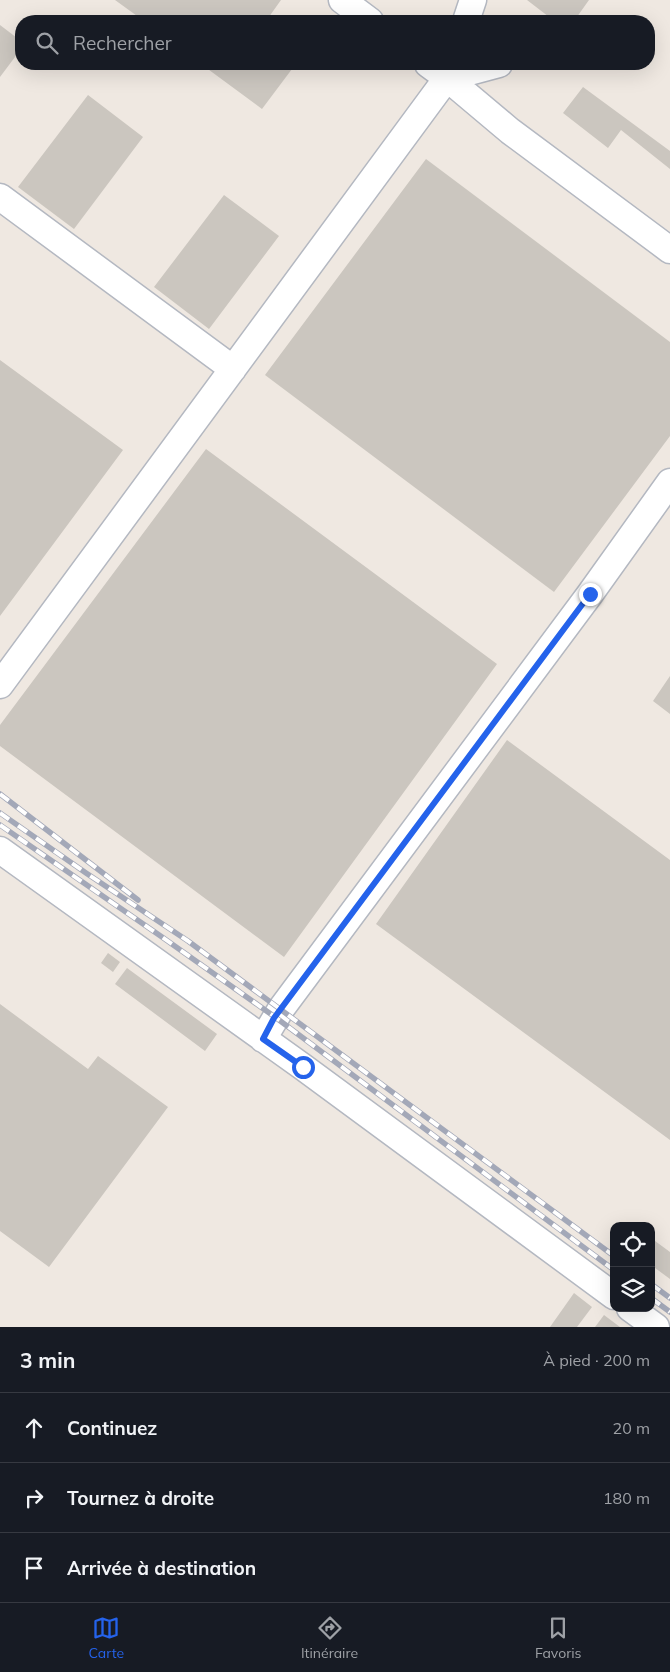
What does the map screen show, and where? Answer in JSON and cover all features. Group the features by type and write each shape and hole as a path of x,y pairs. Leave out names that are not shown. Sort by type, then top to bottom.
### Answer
{"lane":[{"path":"342,0 362,15"},
{"path":"468,15 473,0"},
{"path":"0,685 233,369 441,70"},
{"path":"444,70 510,130 670,250"},
{"path":"0,198 233,369"},
{"path":"263,1039 281,1009 590,594 670,482"},
{"path":"0,850 263,1039 610,1293"},
{"path":"635,1312 656,1327"}],"building":[{"path":"115,0 281,0 270,15 136,15"},
{"path":"527,0 589,0 578,15 546,15"},
{"path":"0,25 15,36 15,57 0,77"},
{"path":"209,70 291,70 262,109"},
{"path":"583,87 670,151 670,169 621,130 608,148 563,113"},
{"path":"88,95 143,137 74,229 18,187"},
{"path":"426,159 670,342 670,436 554,592 265,375"},
{"path":"224,195 279,236 209,329 154,287"},
{"path":"0,360 123,450 0,616"},
{"path":"206,449 497,664 284,957 0,746 0,725"},
{"path":"670,676 670,714 653,701"},
{"path":"507,740 670,860 670,1140 376,924"},
{"path":"108,953 120,962 113,972 101,963"},
{"path":"127,968 217,1034 205,1051 115,984"},
{"path":"0,1004 88,1069 98,1056 168,1107 49,1267 0,1231"},
{"path":"655,1241 670,1252 670,1279 655,1268"},
{"path":"574,1293 592,1307 577,1327 550,1327"},
{"path":"604,1315 620,1327 595,1327"}],"railway":[{"path":"0,794 138,900"},
{"path":"0,813 188,941 610,1253"},
{"path":"0,825 275,1017 610,1267"},
{"path":"655,1287 670,1298"},
{"path":"655,1301 670,1312"}],"route":[{"path":"303,1067 263,1039 274,1018 590,594"}]}
